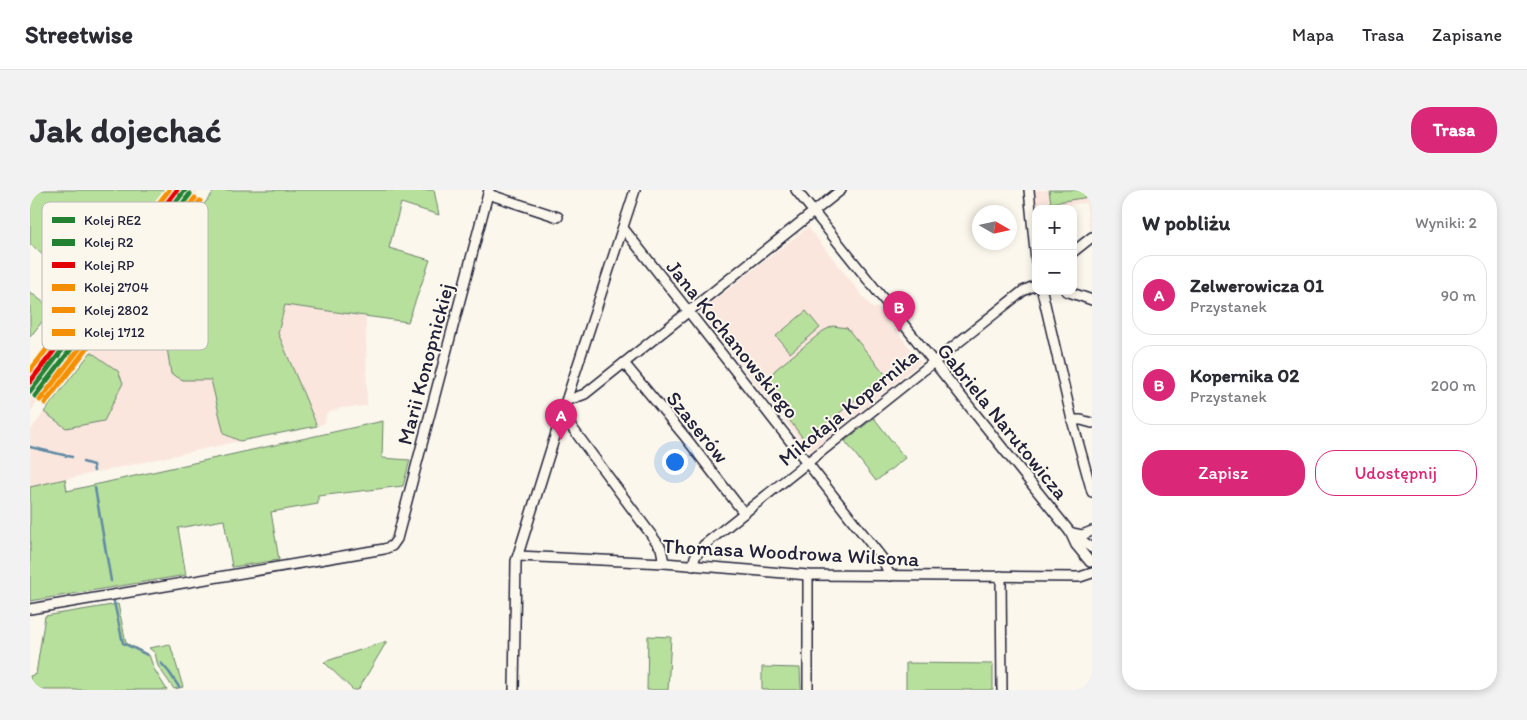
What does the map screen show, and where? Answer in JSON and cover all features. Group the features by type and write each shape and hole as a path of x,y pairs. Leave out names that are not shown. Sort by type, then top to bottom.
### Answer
{"street":[{"path":"514,690 515,578 518,556 566,400 635,190"},
{"name":"Gabriela Narutowicza","path":"796,190 1070,532 1076,545 1092,565"},
{"path":"566,400 586,394 841,190"},
{"path":"1029,190 1035,250"},
{"path":"489,192 558,217"},
{"name":"Marii Konopnickiej","path":"30,609 384,549 392,546 397,538 489,192"},
{"name":"Jana Kochanowskiego","path":"623,228 885,561 890,576"},
{"path":"1076,250 1092,238"},
{"path":"617,247 635,244"},
{"name":"Mikołaja Kopernika","path":"693,566 695,558 704,545 807,461 1023,291 1032,287"},
{"path":"1043,295 1072,420 1092,492"},
{"path":"1077,295 1092,300"},
{"name":"Szaserów","path":"624,363 686,438 744,513"},
{"path":"562,414 661,548 664,563"},
{"path":"1072,420 1092,423"},
{"path":"1070,532 1082,535 1092,531"},
{"name":"Gabriela Narutowicza","path":"1070,532 1092,548"},
{"name":"Thomasa Woodrowa Wilsona","path":"518,556 664,563 808,575 1080,577 1092,565"},
{"path":"808,575 808,690"},
{"path":"1001,576 1002,690"}],"shaded area":[{"path":"171,190 199,190 190,202 162,202"},
{"path":"1035,190 1092,190 1092,230 1090,232 1086,203 1037,205"},
{"path":"808,227 873,309 877,307 921,362 812,450 808,450 699,312"},
{"path":"285,305 366,317 367,406 340,408 326,414 325,423 317,426 278,333"},
{"path":"49,350 77,350 30,412 30,375"},
{"path":"93,350 167,350 171,374 183,380 211,380 224,434 240,441 30,487 30,431 44,412 66,428 118,371 91,352"}],"green space":[{"path":"30,190 170,190 161,202 42,202 42,254 30,244"},
{"path":"215,190 434,190 439,215 401,203 389,248 430,260 408,322 285,305 278,333 317,426 240,441 224,434 211,380 183,380 171,374 167,350 208,350 208,202 206,202"},
{"path":"1049,190 1088,190 1089,197 1051,203"},
{"path":"30,292 42,301 42,322 30,337"},
{"path":"806,311 820,328 790,353 776,336"},
{"path":"833,326 847,328 886,375 805,441 770,394 768,381 775,370 823,331"},
{"path":"91,352 118,371 123,383 104,421 66,428 44,412"},
{"path":"874,418 905,458 876,481 845,441"},
{"path":"383,421 382,458 410,460 403,486 318,496 318,504 271,512 279,560 232,567 224,520 178,528 186,575 30,601 30,487 65,479 67,491"},
{"path":"118,604 126,643 149,655 154,669 167,690 30,690 30,676 36,674 45,616"},
{"path":"648,636 671,637 668,690 647,690"},
{"path":"387,641 358,690 353,690 324,662"},
{"path":"170,644 183,687 174,689 158,666 155,653 149,648"},
{"path":"906,663 993,664 993,690 906,690"},
{"path":"762,667 800,668 801,690 762,690"}],"waterway":[{"path":"30,447 72,457"},
{"path":"83,462 93,465 94,471"},
{"path":"95,488 111,581"},
{"path":"114,602 123,643 147,655"},
{"path":"161,663 179,687"}],"rail line":[{"name":"2802","path":"160,202 169,190"},
{"name":"RP","path":"168,202 177,190"},
{"name":"RE2","path":"176,202 185,190"},
{"name":"R2","path":"184,202 190,194"},
{"name":"2704","path":"192,202 195,198"},
{"name":"2802","path":"30,371 46,350"},
{"name":"RP","path":"30,382 54,350"},
{"name":"RE2","path":"30,392 62,350"},
{"name":"R2","path":"35,396 70,350"},
{"name":"2704","path":"40,400 78,350"},
{"name":"1712","path":"45,403 86,350"}],"place":[{"name":"Kopernika 02","path":"899,332"},
{"name":"Zelwerowicza 01","path":"561,440"}]}
